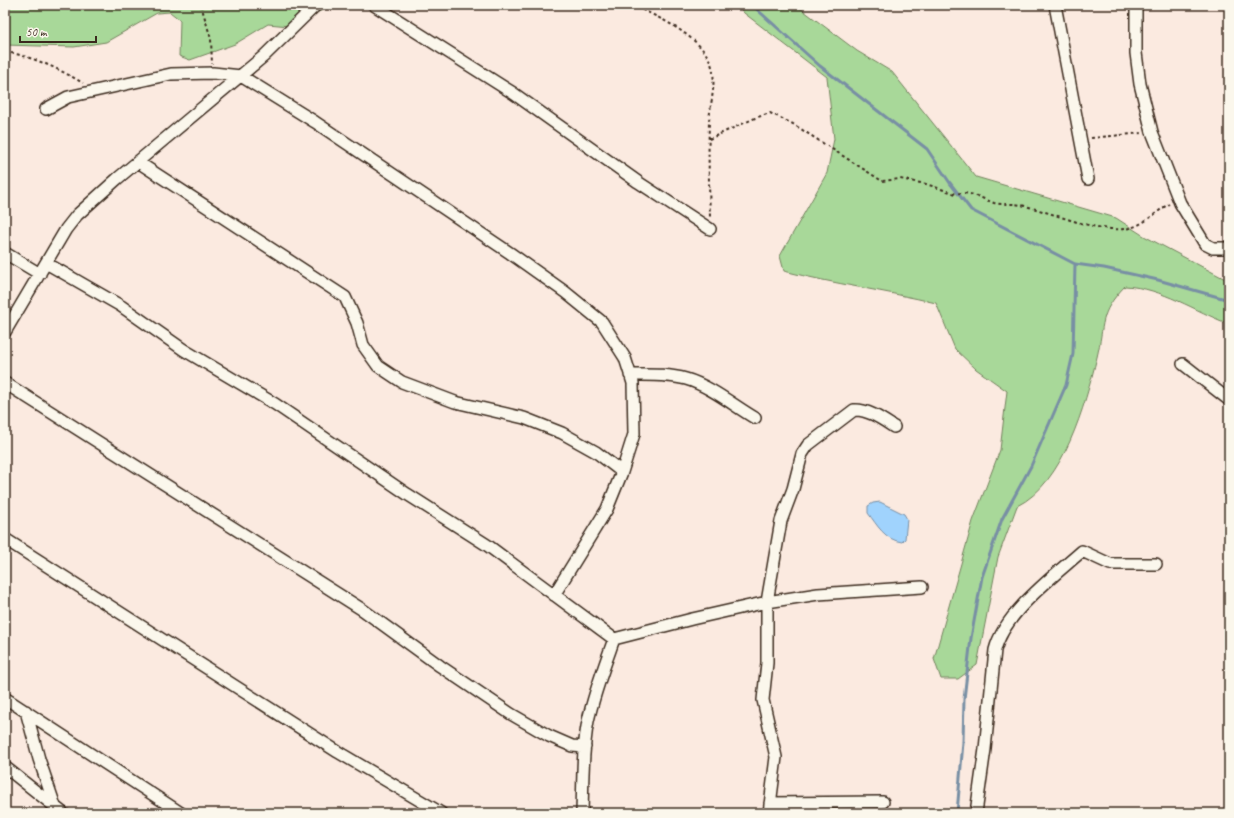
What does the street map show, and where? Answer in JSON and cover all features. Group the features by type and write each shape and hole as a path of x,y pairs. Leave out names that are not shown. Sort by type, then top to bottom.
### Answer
{"street":[{"path":"5,332 66,229 77,215 264,56 316,5"},
{"path":"374,5 513,93 638,182 710,229"},
{"path":"1055,5 1088,179"},
{"path":"1136,5 1136,53 1140,84 1152,132 1180,203 1205,244 1212,248 1229,248"},
{"path":"46,108 68,97 171,74 213,73 241,76 315,122 565,292 602,322 625,358 633,382 634,434 622,472 606,509 554,595"},
{"path":"138,162 345,297 357,323 363,345 378,366 402,382 455,402 524,418 562,433 589,448 622,472"},
{"path":"5,253 40,274"},
{"path":"46,262 121,306 184,350 275,404 407,494 487,545 614,640"},
{"path":"1183,364 1229,400"},
{"path":"630,375 660,375 686,379 709,390 755,418"},
{"path":"5,383 277,557 363,610 511,714 549,736 572,746 585,748"},
{"path":"883,802 770,808 776,757 762,691 767,663 767,602 781,521 793,489 802,454 808,445 854,410 860,410 870,414 894,427"},
{"path":"5,539 338,752 441,813"},
{"path":"976,813 985,749 995,650 998,638 1004,627 1034,593 1082,551 1110,564 1156,564"},
{"path":"614,640 692,618 767,602 818,594 922,587"},
{"path":"582,813 585,748 595,690 614,640"},
{"path":"5,698 181,813"},
{"path":"26,711 39,759 60,811"},
{"path":"5,767 60,811"}],"path":[{"path":"201,5 211,39 213,73"},
{"path":"631,5 663,20 696,43 710,61 713,81 709,139 710,229"},
{"path":"5,52 16,54 47,65 68,74 94,90"},
{"path":"709,139 755,118 770,113 799,128 882,181 900,179 956,194 960,192 995,203 1020,205 1107,228 1125,229 1145,223 1170,203 1180,203"},
{"path":"1080,138 1152,132"}],"green space":[{"path":"5,5 333,5 289,26 268,24 235,44 190,60 179,56 180,20 170,12 157,13 106,42 74,47 5,45"},
{"path":"737,5 796,5 857,51 892,72 976,177 1116,218 1144,236 1229,281 1229,324 1165,295 1139,288 1125,286 1110,304 1106,312 1097,357 1079,419 1060,461 1048,480 1033,495 1017,506 998,557 977,665 958,679 941,679 934,659 973,521 1000,450 1007,391 976,369 955,349 936,303 784,271 780,256 827,173 834,139 827,77 744,13"}],"water":[{"path":"880,502 904,514 907,519 905,539 902,542 896,541 886,535 868,513 868,506 873,503"}],"waterway":[{"path":"752,5 820,66 927,149 950,183 971,210 1075,264 1104,268 1158,280 1229,300"},
{"path":"957,813 963,742 964,699 971,638 982,577 1002,519 1031,466 1066,385 1073,354 1075,264"}]}
